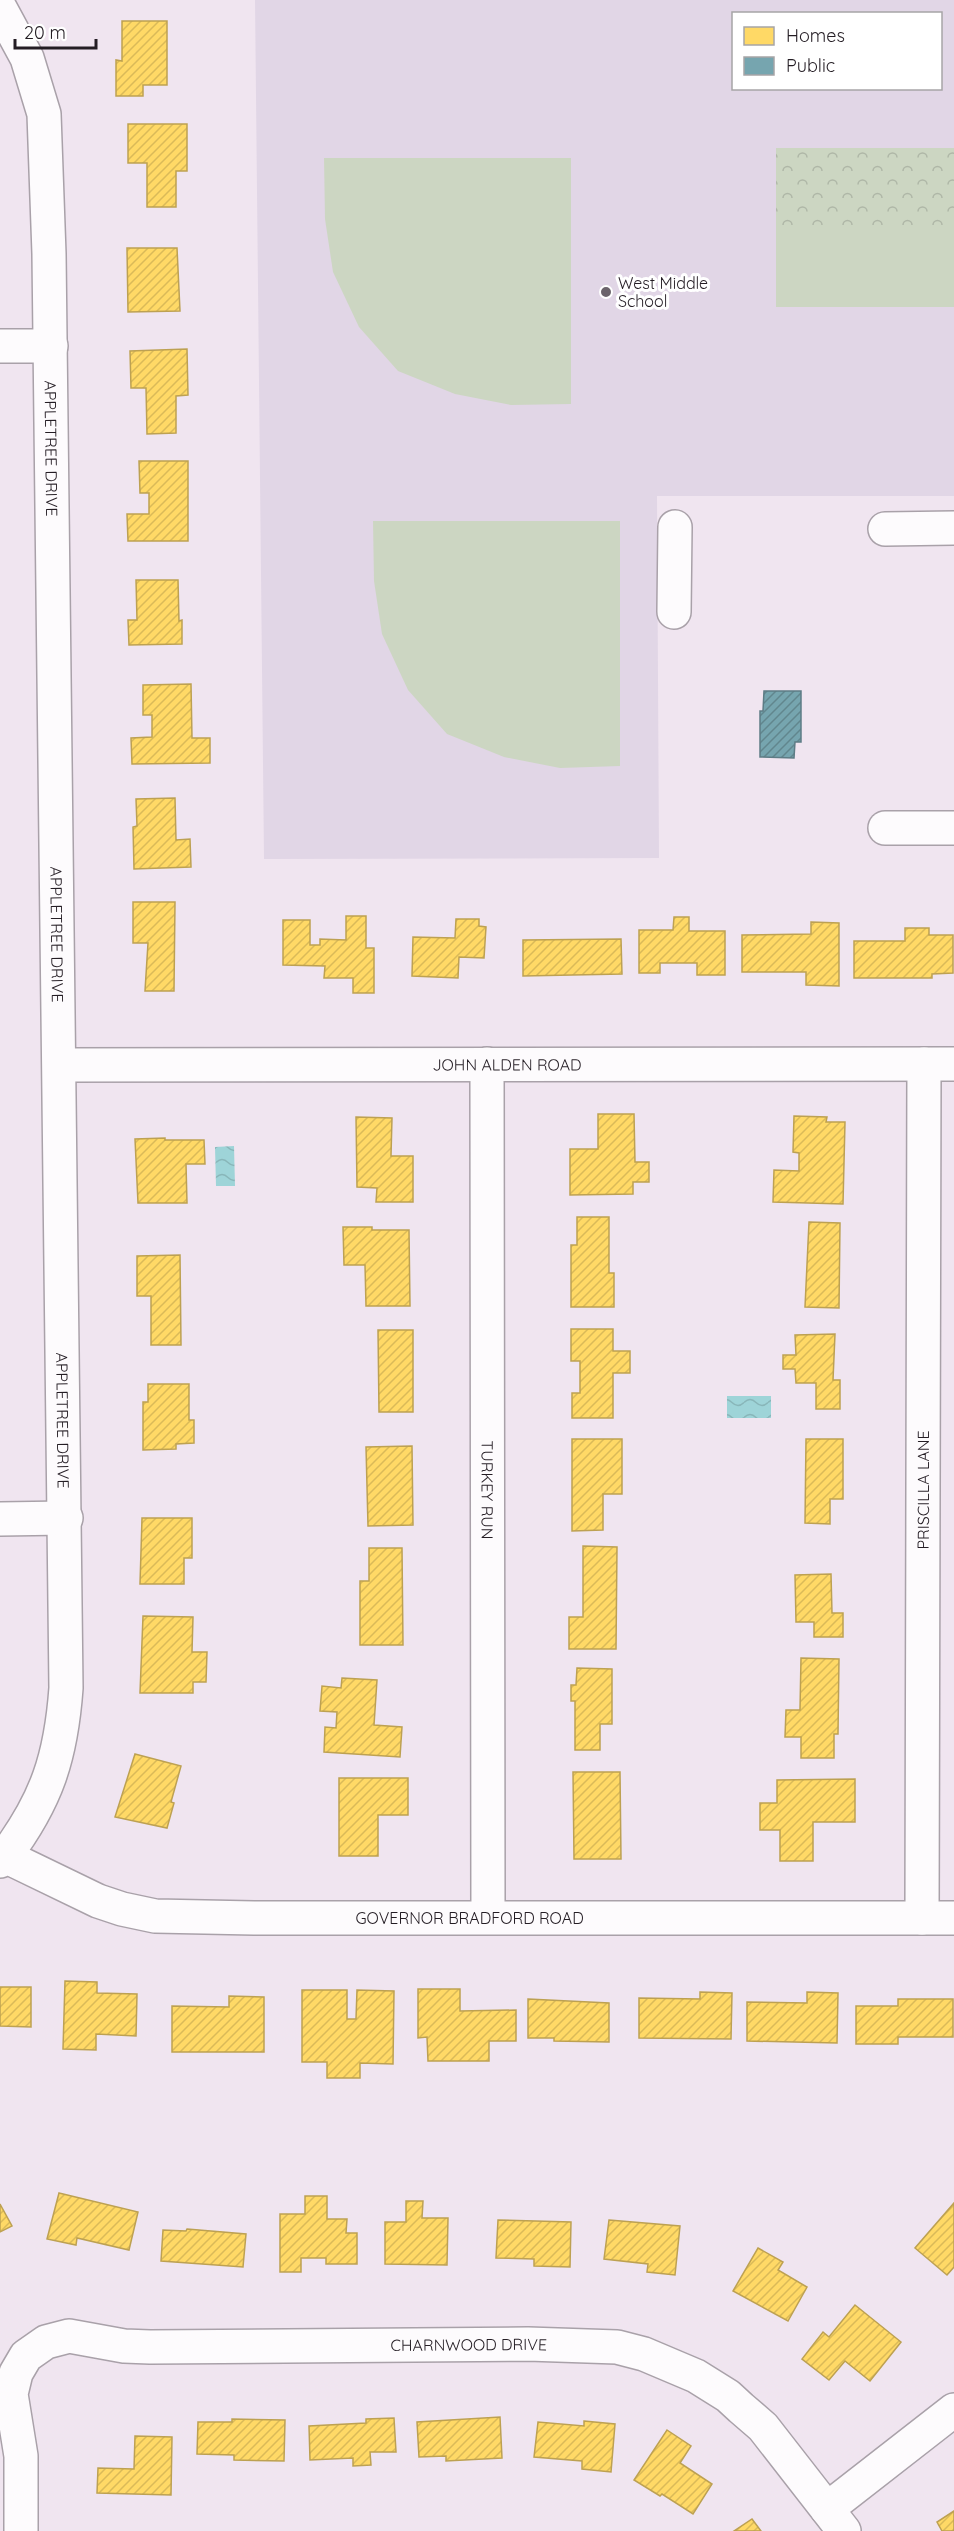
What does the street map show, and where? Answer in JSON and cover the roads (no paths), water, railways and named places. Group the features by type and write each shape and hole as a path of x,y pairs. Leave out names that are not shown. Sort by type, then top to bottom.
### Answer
{"street":[{"name":"APPLETREE DRIVE","path":"0,8 27,58 44,114 51,346 66,1518 66,1688 63,1731 54,1766 41,1800 23,1832 2,1858"},
{"path":"0,346 51,346"},
{"path":"674,612 675,527"},
{"path":"885,529 954,528"},
{"path":"885,828 954,828"},
{"name":"TURKEY RUN","path":"487,1064 488,1917"},
{"name":"JOHN ALDEN ROAD","path":"60,1065 939,1064"},
{"name":"PRISCILLA LANE","path":"922,1918 939,1064"},
{"path":"0,1519 66,1518"},
{"name":"GOVERNOR BRADFORD ROAD","path":"2,1858 98,1901 155,1916 954,1918"},
{"name":"CHARNWOOD DRIVE","path":"21,2531 21,2457 11,2394 15,2373 26,2356 46,2342 69,2336 124,2346 150,2347 528,2344 617,2347 671,2363 728,2396 763,2427 836,2520"},
{"path":"836,2520 954,2410"}],"water":[{"path":"234,1146 235,1186 216,1186 215,1147"},
{"path":"727,1396 771,1396 771,1418 727,1418"}],"place":[{"name":"West Middle School","path":"606,292"}]}
